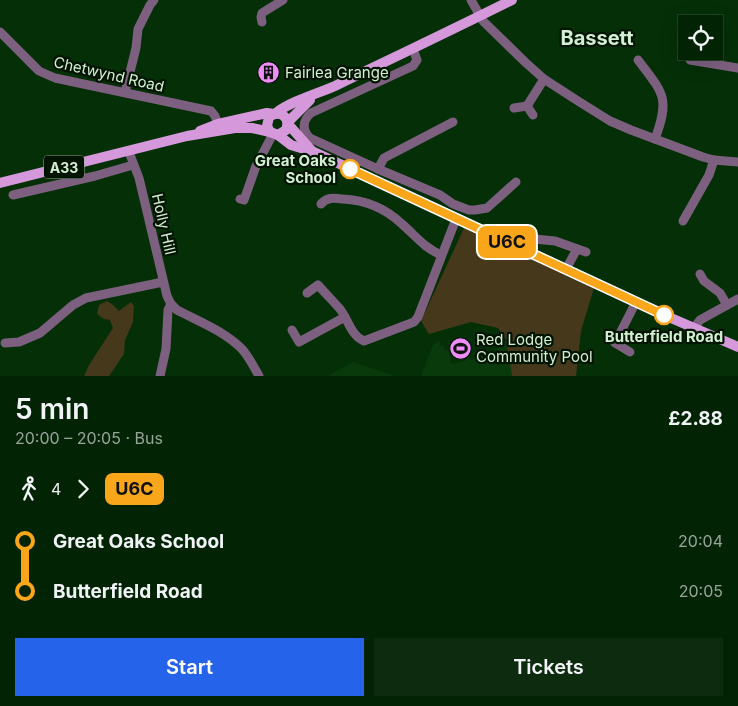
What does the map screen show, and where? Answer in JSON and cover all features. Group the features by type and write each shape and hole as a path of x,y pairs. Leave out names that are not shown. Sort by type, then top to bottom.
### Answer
{"main road":[{"name":"A33","path":"0,183 129,152 187,136 218,124 267,113 275,114 288,106 315,96 512,0"},
{"name":"A33","path":"288,123 315,96"},
{"path":"314,152 288,123 285,116 275,114 267,120 267,126 273,133 291,145 314,152 636,302 738,347"},
{"path":"273,133 286,130 288,123"},
{"name":"A33","path":"187,136 243,128 273,133"}],"street":[{"path":"262,22 260,18 262,13 283,0"},
{"path":"471,0 483,21 544,78 610,121 714,160 738,162"},
{"path":"125,92 136,48 138,30 151,2"},
{"name":"Chetwynd Road","path":"0,32 39,70 47,75 211,111 216,116 218,124"},
{"path":"413,49 417,60 415,65 311,113 304,121 304,126 310,138 440,195 453,204 475,210 487,208 516,182"},
{"path":"638,60 655,83 664,102 662,120 655,139"},
{"path":"690,60 738,68"},
{"path":"514,108 527,106 544,78"},
{"path":"527,106 533,116"},
{"path":"378,169 384,158 453,122"},
{"path":"244,200 256,166 273,133"},
{"name":"Holly Hill","path":"129,152 139,178 171,304 168,310 166,348 160,376"},
{"path":"683,221 709,175 714,160"},
{"path":"13,195 133,165"},
{"path":"425,204 431,191"},
{"path":"321,204 329,198 354,199 370,203 392,216 428,249 441,255"},
{"path":"307,293 318,285 345,317 359,339 364,341 414,322 418,317 456,219"},
{"path":"512,230 534,239 555,241 586,252"},
{"path":"566,269 577,249"},
{"path":"701,280 720,293 727,305"},
{"path":"5,344 19,342 40,333 74,305 86,298 164,282"},
{"path":"694,328 700,320 738,299"},
{"path":"630,352 611,341 636,302"},
{"path":"171,304 177,310 235,342 259,376"},
{"path":"292,330 298,342 345,317"}],"shaded area":[{"path":"464,228 594,288 581,331 576,376 512,376 506,340 498,328 471,322 429,334 421,321"},
{"path":"107,301 119,311 131,302 134,306 133,322 125,340 124,354 109,376 84,376 113,328 110,320 104,319 97,314 99,305"},
{"path":"439,340 441,347 444,346 445,351 448,350 452,364 491,354 506,340 512,376 421,376 433,345"},
{"path":"353,362 395,376 328,376"}],"bus line":[{"name":"U6C","path":"350,169 664,315"}],"place":[{"name":"Fairlea Grange","path":"269,72"},
{"name":"Great Oaks School","path":"350,169"},
{"name":"Butterfield Road","path":"664,315"},
{"name":"Red Lodge Community Pool","path":"460,348"}],"district":[{"name":"Bassett","path":"597,38"}]}
